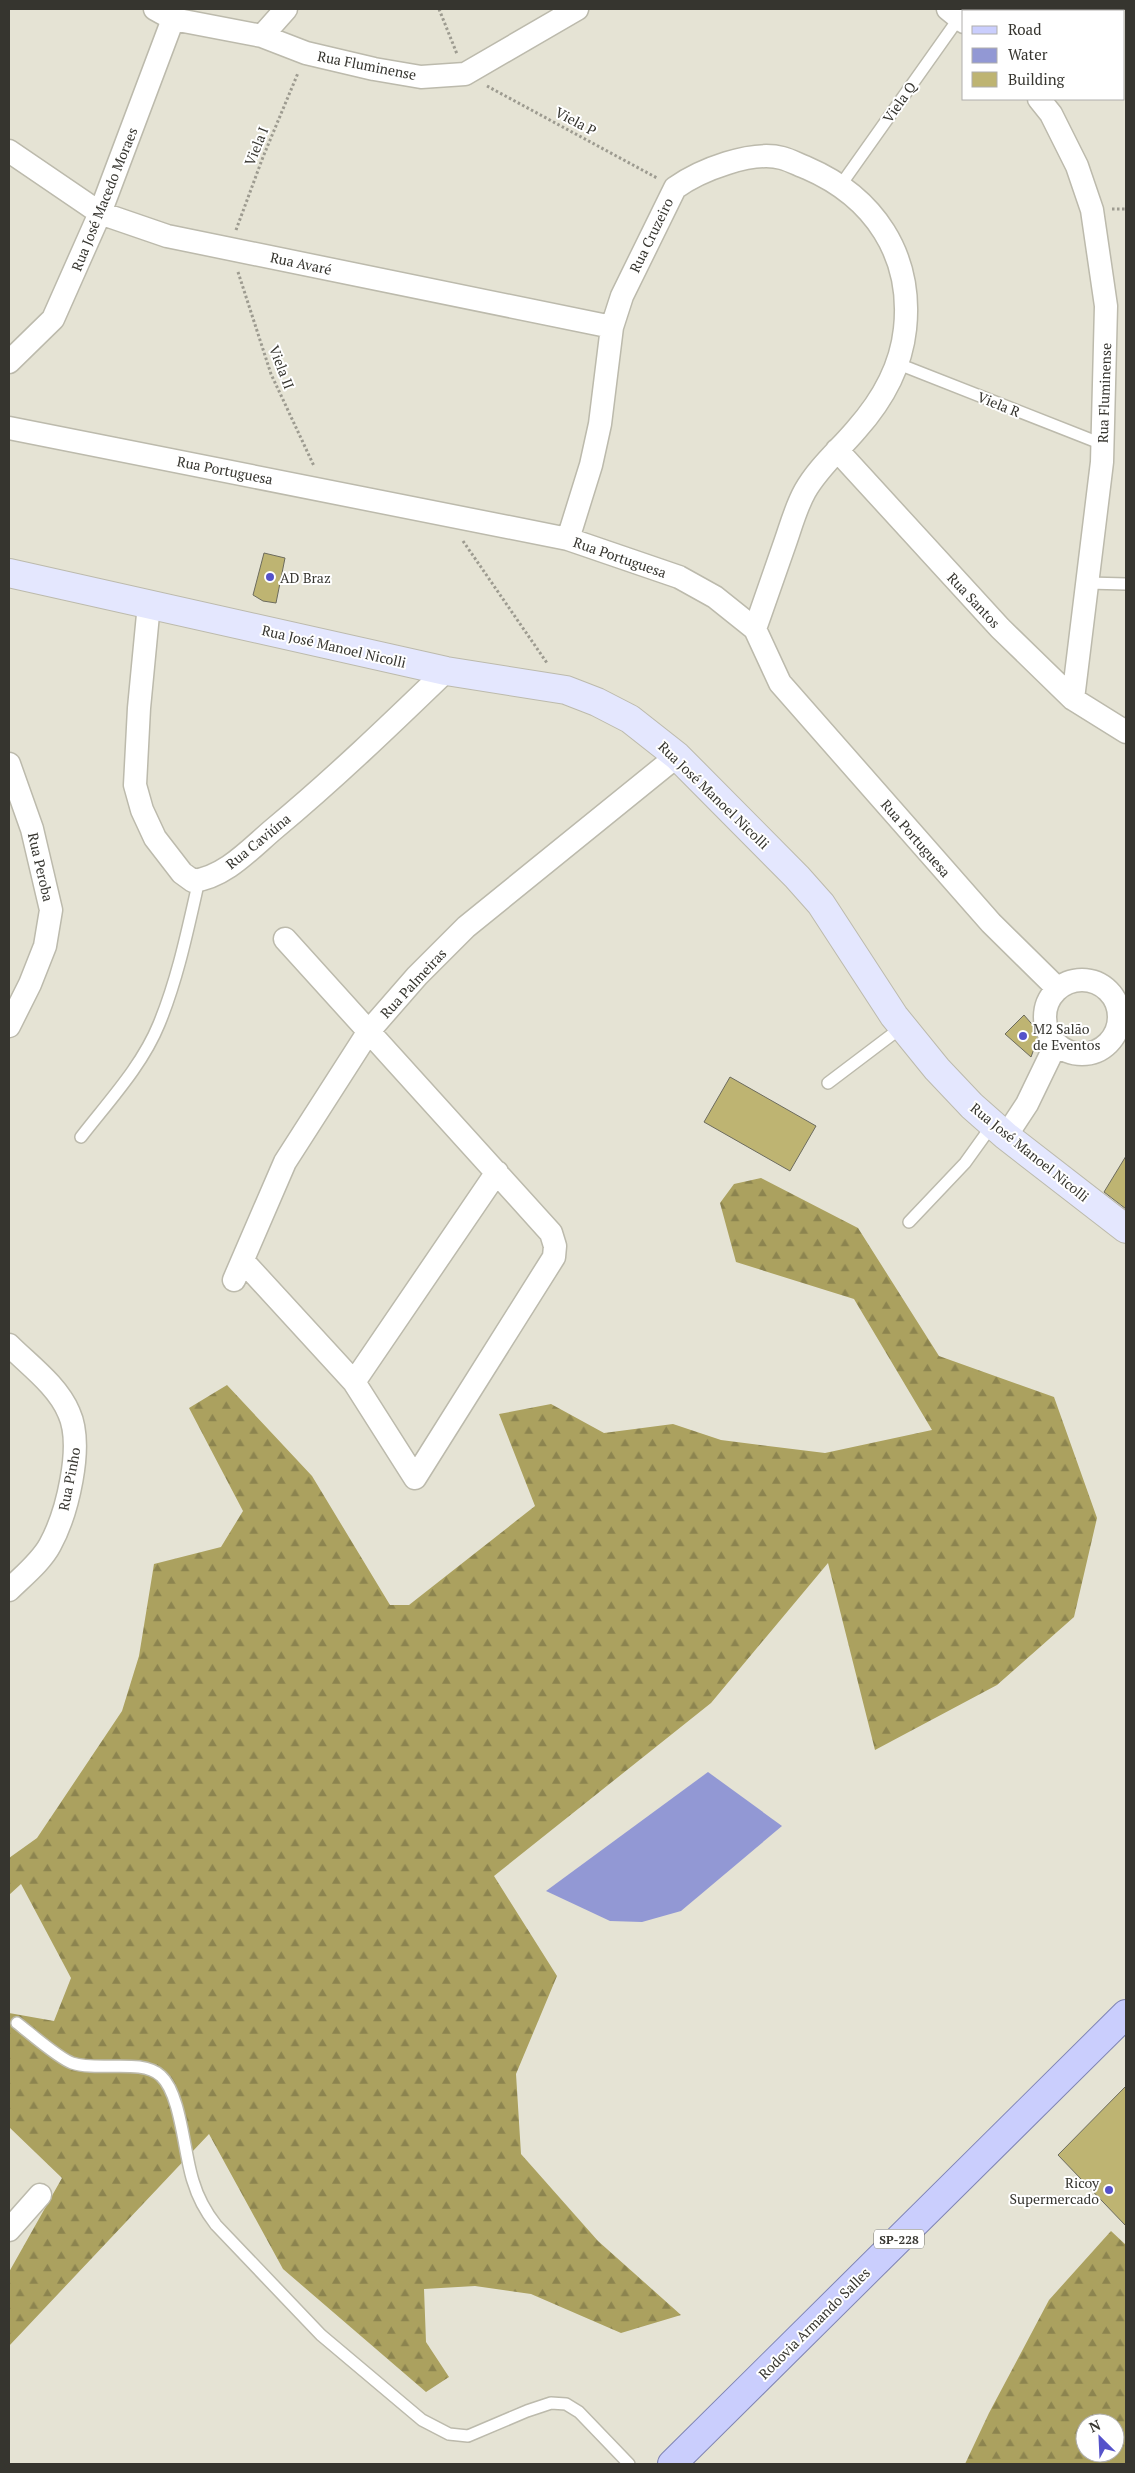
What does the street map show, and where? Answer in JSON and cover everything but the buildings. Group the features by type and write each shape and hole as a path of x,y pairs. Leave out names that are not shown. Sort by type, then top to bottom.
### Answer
{"main road":[{"name":"Rua José Manoel Nicolli","path":"9,573 36,581 148,604 446,671 566,690 597,702 630,719 677,756 798,877 821,904 903,1027 942,1075 972,1106 999,1130 1126,1229"},
{"name":"Rodovia Armando Salles","path":"672,2464 1126,2014"}],"street":[{"path":"262,36 286,9"},
{"name":"Rua Fluminense","path":"164,14 262,36 306,53 374,69 421,77 466,74 577,9"},
{"name":"Rua José Macedo Moraes","path":"9,362 53,319 100,213 164,14"},
{"name":"Rua Fluminense","path":"1040,100 1051,114 1077,166 1092,210 1098,238 1106,306 1102,444 1088,583 1073,699"},
{"name":"Rua Avaré","path":"9,151 100,213 167,236 612,327"},
{"name":"Rua Cruzeiro","path":"568,539 591,465 600,424 612,327 622,296 675,188 714,167 746,158 781,158 833,180 868,210 885,230 899,261 906,297 905,322 896,363 877,404 837,450 806,490 793,518 754,629"},
{"name":"Rua Portuguesa","path":"9,428 324,489 568,539 679,577 714,597 754,629 780,683 991,923 1057,988"},
{"name":"Rua Santos","path":"837,450 1000,628 1073,699 1126,732"},
{"path":"148,604 135,784 142,810 155,838 188,879 199,880"},
{"name":"Rua Caviúna","path":"199,880 230,865 334,778 446,671"},
{"name":"Rua Palmeiras","path":"354,1382 238,1271 285,1162 369,1031 417,976 466,928 677,756"},
{"name":"Rua Peroba","path":"9,764 32,829 50,910 45,946 20,984 9,1026"},
{"path":"285,939 497,1172 551,1234 554,1246 554,1257 415,1478 354,1382 497,1172"},
{"path":"1078,979 1090,980 1109,991 1119,1011 1121,1036 1099,1050 1088,1054 1065,1051 1048,1035 1044,1010 1048,998 1057,988 1067,982 1078,979"},
{"path":"999,1130 1027,1104 1056,1044"},
{"name":"Rua Pinho","path":"9,1344 52,1388 69,1412 76,1436 66,1506 49,1547 9,1590"},
{"path":"9,2230 40,2194"}],"lane":[{"name":"Viela Q","path":"840,186 957,16"},
{"name":"Viela R","path":"896,363 1102,444"},
{"path":"1088,583 1126,584"},
{"path":"81,1137 139,1061 159,1025 181,956 199,880"},
{"path":"828,1084 903,1027"},
{"path":"909,1222 999,1130"},
{"path":"17,2023 70,2063 92,2068 145,2067 161,2076 173,2093 193,2181 204,2209 216,2225 320,2335 422,2420 449,2434 468,2436 526,2411 551,2403 566,2404 579,2412 629,2464"}],"path":[{"path":"439,9 466,74"},
{"name":"Viela I","path":"230,248 263,157 306,53"},
{"name":"Viela P","path":"466,74 675,188"},
{"name":"Viela II","path":"230,248 271,374 324,489"},
{"path":"444,513 566,690"}],"green space":[{"path":"761,1178 858,1228 939,1356 1054,1397 1097,1518 1074,1617 997,1685 875,1750 828,1563 711,1703 494,1876 557,1976 516,2074 521,2154 598,2241 681,2315 621,2333 531,2294 475,2286 424,2289 426,2342 449,2377 426,2392 283,2269 209,2134 9,2346 9,2272 62,2178 9,2127 9,2013 54,2021 71,1978 21,1884 9,1895 9,1858 37,1838 122,1711 139,1656 154,1564 221,1547 243,1511 189,1408 227,1385 312,1476 390,1605 409,1605 535,1506 499,1414 551,1404 604,1433 673,1424 721,1440 825,1453 932,1430 854,1299 736,1262 720,1203 734,1184"},
{"path":"1111,2231 1126,2245 1126,2464 965,2464 989,2413 1049,2300"}],"water":[{"path":"708,1772 782,1826 681,1911 642,1922 610,1921 546,1891"}],"place":[{"name":"AD Braz","path":"270,577"},
{"name":"M2 Salão de Eventos","path":"1023,1036"},
{"name":"Ricoy Supermercado","path":"1109,2190"}]}
